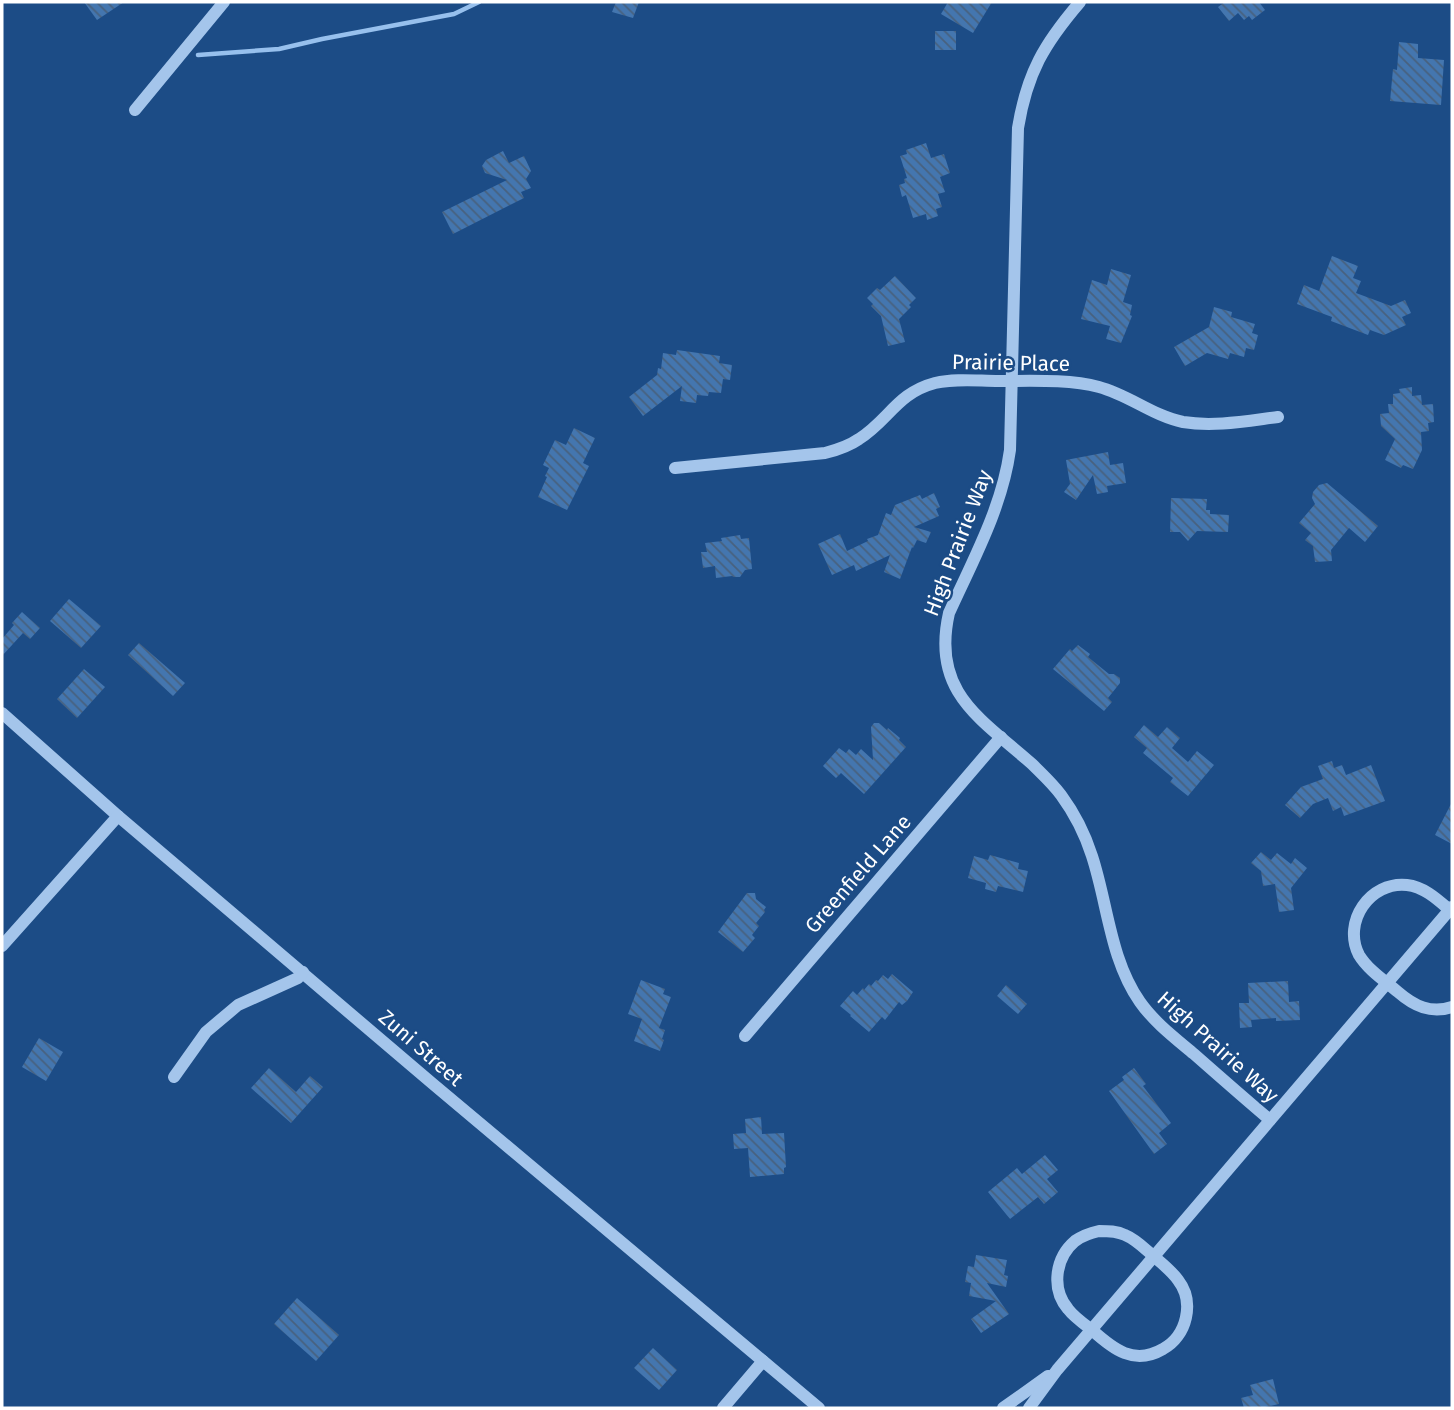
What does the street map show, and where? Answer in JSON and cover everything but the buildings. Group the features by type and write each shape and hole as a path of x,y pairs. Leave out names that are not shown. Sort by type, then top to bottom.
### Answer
{"street":[{"path":"135,110 224,2"},
{"name":"High Prairie Way","path":"1080,2 1040,54 1023,102 1018,128 1010,450 1007,474 1000,499 949,613 944,649 947,667 953,685 964,702 1059,792 1078,822 1093,858 1118,959 1141,1004 1158,1023 1270,1120"},
{"name":"Prairie Place","path":"675,468 825,453 843,448 875,427 906,396 935,383 952,380 1078,383 1100,387 1159,415 1190,423 1220,424 1278,417"},
{"name":"Zuni Street","path":"2,713 118,816 820,1408"},
{"name":"Greenfield Lane","path":"745,1036 1001,737"},
{"path":"2,946 118,816"},
{"path":"1029,1408 1056,1370 1387,983 1451,910 1421,888 1408,885 1396,885 1374,893 1364,902 1354,926 1354,940 1365,964 1387,983 1411,1003 1424,1009 1452,1007"},
{"path":"174,1077 206,1032 238,1005 298,978 303,972"},
{"path":"1099,1231 1113,1231 1126,1235 1179,1280 1187,1304 1186,1318 1182,1330 1165,1349 1140,1356 1113,1349 1091,1330 1068,1309 1061,1298 1057,1272 1067,1249 1075,1241 1099,1231"},
{"path":"723,1408 763,1361"},
{"path":"1003,1408 1056,1370"}],"waterway":[{"path":"198,55 279,49 454,14 479,2"}]}
